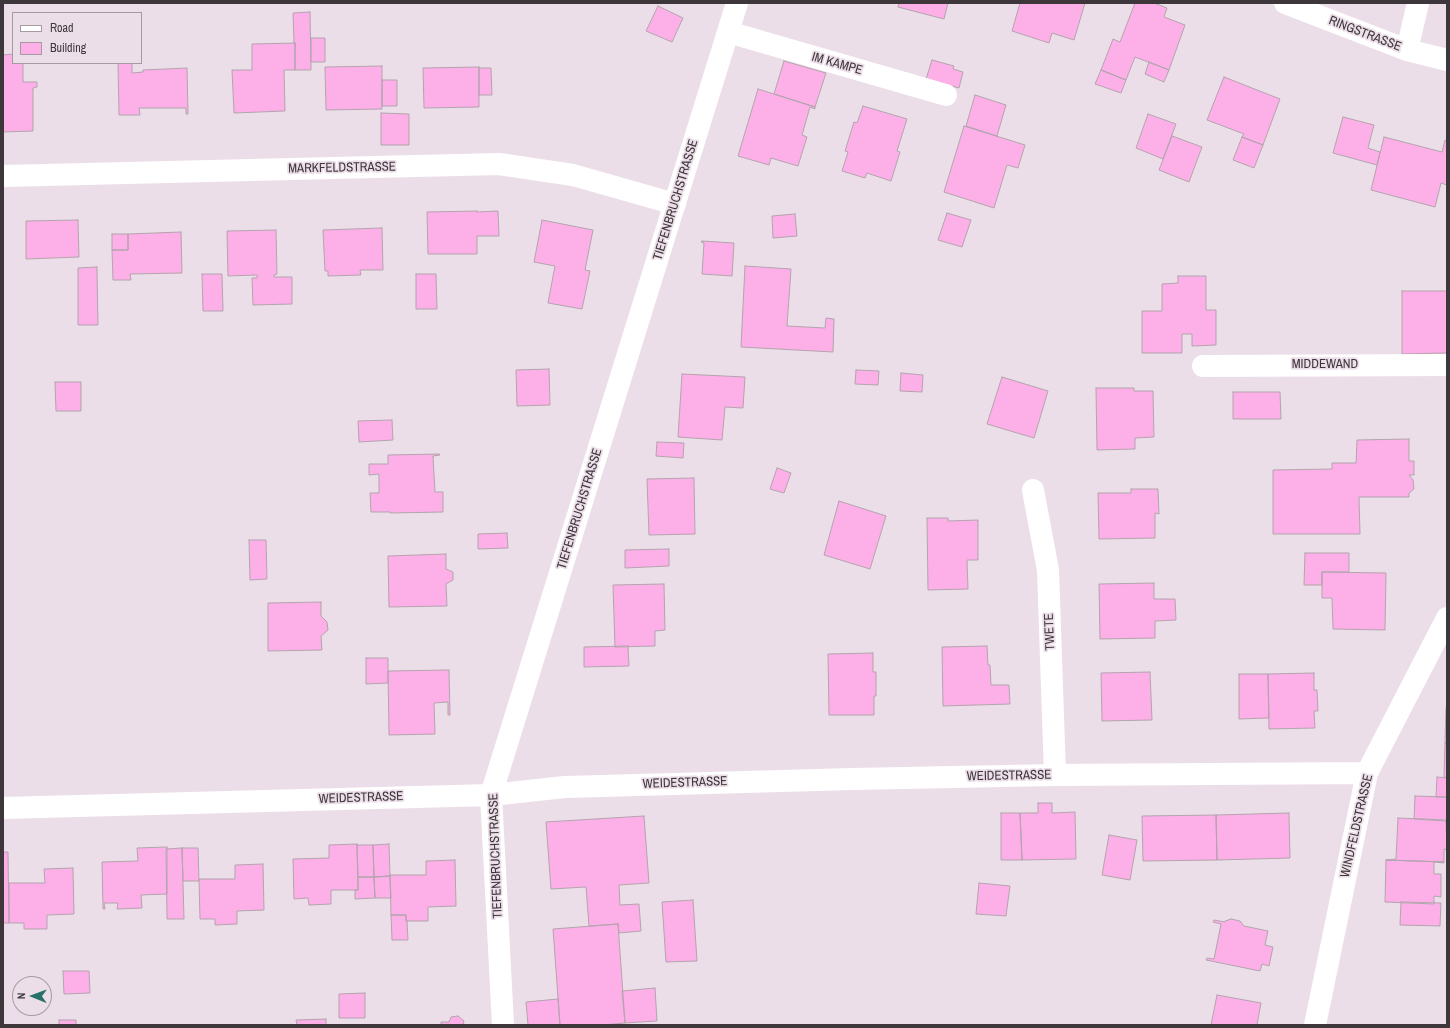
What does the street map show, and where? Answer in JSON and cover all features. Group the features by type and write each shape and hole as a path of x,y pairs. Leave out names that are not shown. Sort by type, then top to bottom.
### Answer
{"street":[{"name":"TIEFENBRUCHSTRASSE","path":"503,1025 491,795 737,3"},
{"name":"RINGSTRASSE","path":"1285,3 1407,50 1447,60"},
{"path":"1407,50 1418,3"},
{"name":"IM KAMPE","path":"728,32 946,95"},
{"name":"MARKFELDSTRASSE","path":"3,176 499,164 573,175 675,204"},
{"name":"MIDDEWAND","path":"1202,366 1447,365"},
{"name":"TWETE","path":"1033,490 1048,570 1055,775"},
{"name":"WINDFELDSTRASSE","path":"1315,1025 1367,773 1447,618"},
{"name":"WEIDESTRASSE","path":"3,808 491,795 565,786 1055,775 1367,773"}],"building":[{"path":"899,3 948,3 944,19 898,7"},
{"path":"1020,3 1085,3 1074,40 1052,33 1049,43 1012,31"},
{"path":"1135,3 1154,3 1167,8 1164,17 1185,25 1169,70 1135,57 1126,80 1101,70 1113,39 1120,42"},
{"path":"658,6 683,18 672,42 646,31"},
{"path":"310,12 311,70 295,70 293,13"},
{"path":"311,38 325,38 325,62 311,62"},
{"path":"295,43 295,70 284,70 285,111 234,113 232,70 252,70 252,44"},
{"path":"12,54 12,64 23,64 23,82 37,82 37,87 33,88 33,131 3,132 3,55"},
{"path":"932,60 954,66 953,69 963,72 959,88 926,79"},
{"path":"784,61 826,73 815,107 774,94"},
{"path":"1149,62 1169,70 1164,82 1145,74"},
{"path":"118,64 132,64 132,73 143,72 143,70 187,68 188,114 186,114 186,108 139,108 140,115 119,115"},
{"path":"382,66 382,109 326,110 325,67"},
{"path":"479,67 479,107 424,108 423,68"},
{"path":"479,68 491,68 492,95 479,95"},
{"path":"1101,70 1126,80 1121,93 1095,84"},
{"path":"1224,77 1280,99 1263,145 1242,137 1244,134 1207,120"},
{"path":"382,80 397,80 397,106 382,106"},
{"path":"758,89 815,107 815,109 810,107 802,135 807,137 798,166 771,158 769,165 738,156"},
{"path":"975,95 1006,105 997,136 966,126"},
{"path":"863,106 907,119 897,151 900,152 891,181 867,173 865,178 842,171 848,152 845,151 854,122 857,123"},
{"path":"381,113 409,114 409,145 381,145"},
{"path":"1148,114 1176,124 1163,159 1136,148"},
{"path":"1343,117 1374,125 1368,148 1380,152 1377,165 1333,153"},
{"path":"964,126 1025,145 1018,168 1007,165 994,208 944,192"},
{"path":"1172,136 1202,147 1189,182 1159,170"},
{"path":"1242,137 1263,145 1254,168 1233,160"},
{"path":"1384,137 1442,152 1445,140 1447,141 1447,185 1441,183 1435,207 1371,190"},
{"path":"498,211 499,236 477,236 477,254 428,254 427,212"},
{"path":"947,213 971,220 962,247 938,240"},
{"path":"795,214 797,236 773,238 772,216"},
{"path":"78,220 79,257 26,259 26,221"},
{"path":"542,220 593,230 585,270 590,271 582,309 548,303 555,266 534,262"},
{"path":"382,228 383,270 360,270 361,275 328,276 328,271 325,271 323,230"},
{"path":"276,230 277,274 274,275 274,277 292,277 292,304 253,305 252,278 257,278 257,275 228,276 227,231"},
{"path":"181,232 182,273 130,274 131,280 113,280 112,250 128,250 128,234"},
{"path":"112,234 128,234 128,250 112,250"},
{"path":"701,242 734,243 732,276 702,274 704,243"},
{"path":"745,266 791,269 787,326 825,328 826,318 834,319 833,352 741,347"},
{"path":"97,267 98,325 78,325 78,268"},
{"path":"202,274 222,274 223,311 203,311"},
{"path":"416,274 436,274 437,309 416,309"},
{"path":"1178,276 1206,276 1206,310 1216,310 1216,345 1192,346 1192,334 1182,334 1182,353 1142,353 1142,311 1162,311 1162,284 1178,283"},
{"path":"1402,291 1447,291 1447,353 1402,354"},
{"path":"549,369 550,405 517,406 516,370"},
{"path":"856,370 879,371 878,385 855,384"},
{"path":"901,373 923,375 922,392 900,391"},
{"path":"682,374 745,377 743,408 725,407 722,440 678,437"},
{"path":"1002,377 1048,391 1034,438 987,424"},
{"path":"55,382 81,382 81,411 56,411"},
{"path":"1096,388 1134,388 1134,391 1153,391 1154,437 1135,438 1135,449 1097,450"},
{"path":"1233,392 1280,392 1281,419 1233,419"},
{"path":"392,420 393,440 359,442 358,421"},
{"path":"1409,439 1409,461 1414,461 1414,475 1409,475 1413,480 1414,489 1409,493 1409,497 1359,497 1360,534 1273,534 1273,470 1332,469 1332,463 1356,463 1357,440"},
{"path":"657,442 684,443 683,458 656,456"},
{"path":"388,455 440,455 433,456 435,492 443,492 443,512 371,512 370,493 379,493 379,474 369,475 369,464 388,464"},
{"path":"777,468 791,473 784,493 770,489"},
{"path":"694,478 695,534 649,535 647,479"},
{"path":"1131,489 1158,489 1159,514 1155,513 1155,538 1099,539 1098,493 1131,493"},
{"path":"839,501 886,516 870,569 824,555"},
{"path":"927,518 948,518 948,521 978,520 978,560 967,560 968,589 928,590"},
{"path":"507,533 508,548 478,549 478,534"},
{"path":"249,540 266,540 267,579 250,580"},
{"path":"669,549 669,566 625,568 625,550"},
{"path":"1305,553 1349,553 1349,572 1322,572 1322,585 1304,585"},
{"path":"446,554 446,569 453,572 453,580 446,584 447,606 389,607 388,556"},
{"path":"1322,572 1386,573 1385,630 1333,629 1332,598 1322,598"},
{"path":"1154,583 1154,599 1175,599 1176,620 1155,621 1155,638 1100,639 1099,584"},
{"path":"664,584 665,630 655,631 655,646 615,647 613,585"},
{"path":"321,602 321,616 327,622 328,630 321,636 322,650 268,651 268,603"},
{"path":"628,646 629,666 584,667 584,647"},
{"path":"987,646 991,685 1009,685 1010,704 943,706 942,647"},
{"path":"873,653 873,672 876,672 874,715 829,715 828,654"},
{"path":"366,658 388,658 388,683 366,684"},
{"path":"449,670 450,715 448,715 448,702 434,703 435,734 389,735 388,671"},
{"path":"1150,672 1152,720 1102,721 1101,673"},
{"path":"1314,673 1314,690 1317,690 1318,711 1314,711 1315,728 1269,729 1268,674"},
{"path":"1239,674 1268,674 1269,718 1239,719"},
{"path":"1446,708 1447,743 1445,743"},
{"path":"1445,743 1447,743 1447,778 1444,777"},
{"path":"1437,777 1447,778 1447,797 1436,797"},
{"path":"1415,796 1447,797 1447,821 1414,819"},
{"path":"1038,803 1052,803 1052,813 1075,812 1076,859 1022,860 1020,813 1038,813"},
{"path":"1001,813 1020,813 1022,860 1001,860"},
{"path":"1289,813 1290,858 1217,860 1216,815"},
{"path":"1216,815 1217,860 1143,861 1142,816"},
{"path":"644,816 649,883 619,885 620,905 639,904 641,931 619,933 618,924 589,926 586,887 551,889 546,822"},
{"path":"1398,818 1446,820 1447,850 1444,849 1444,862 1386,860 1396,859"},
{"path":"1109,835 1137,840 1130,880 1102,875"},
{"path":"357,844 358,890 331,890 331,904 309,905 308,898 294,899 293,859 329,858 329,845"},
{"path":"389,844 390,876 374,877 373,845"},
{"path":"357,845 373,845 374,877 358,877"},
{"path":"167,847 167,894 141,895 142,908 117,909 118,903 104,903 105,909 103,909 102,862 138,861 137,848"},
{"path":"182,848 184,919 167,919 166,849"},
{"path":"182,848 198,848 199,881 183,881"},
{"path":"3,852 8,852 9,923 3,923"},
{"path":"455,860 456,906 428,907 428,921 406,921 406,915 391,915 390,875 426,875 426,861"},
{"path":"1386,860 1444,862 1434,862 1434,874 1441,874 1441,897 1434,896 1434,904 1385,902"},
{"path":"263,864 264,910 237,911 237,924 215,925 215,919 200,919 199,879 235,879 235,865"},
{"path":"73,868 74,914 47,915 47,929 24,929 24,923 9,923 9,883 45,883 44,869"},
{"path":"390,876 391,898 375,898 374,877"},
{"path":"358,877 374,877 375,898 355,899 355,890 358,890"},
{"path":"979,883 1010,886 1006,916 976,914"},
{"path":"693,900 697,961 666,962 662,902"},
{"path":"1401,902 1441,903 1440,926 1400,925"},
{"path":"391,915 406,915 408,940 392,940"},
{"path":"1231,919 1240,921 1244,926 1268,931 1265,945 1273,947 1269,966 1262,964 1260,971 1206,960 1207,958 1214,959 1221,924 1213,922 1214,920 1225,922"},
{"path":"618,924 625,1023 602,1025 560,1025 553,929"},
{"path":"63,971 89,971 90,993 64,994"},
{"path":"655,988 657,1021 625,1023 622,991"},
{"path":"365,993 365,1018 339,1018 339,994"},
{"path":"1217,995 1261,1003 1257,1025 1211,1025"},
{"path":"558,999 560,1025 528,1025 526,1002"},
{"path":"458,1016 464,1021 463,1025 441,1025 441,1022 449,1022 451,1017"},
{"path":"326,1019 326,1025 297,1025 296,1020"},
{"path":"59,1020 76,1020 76,1025 59,1025"}]}
